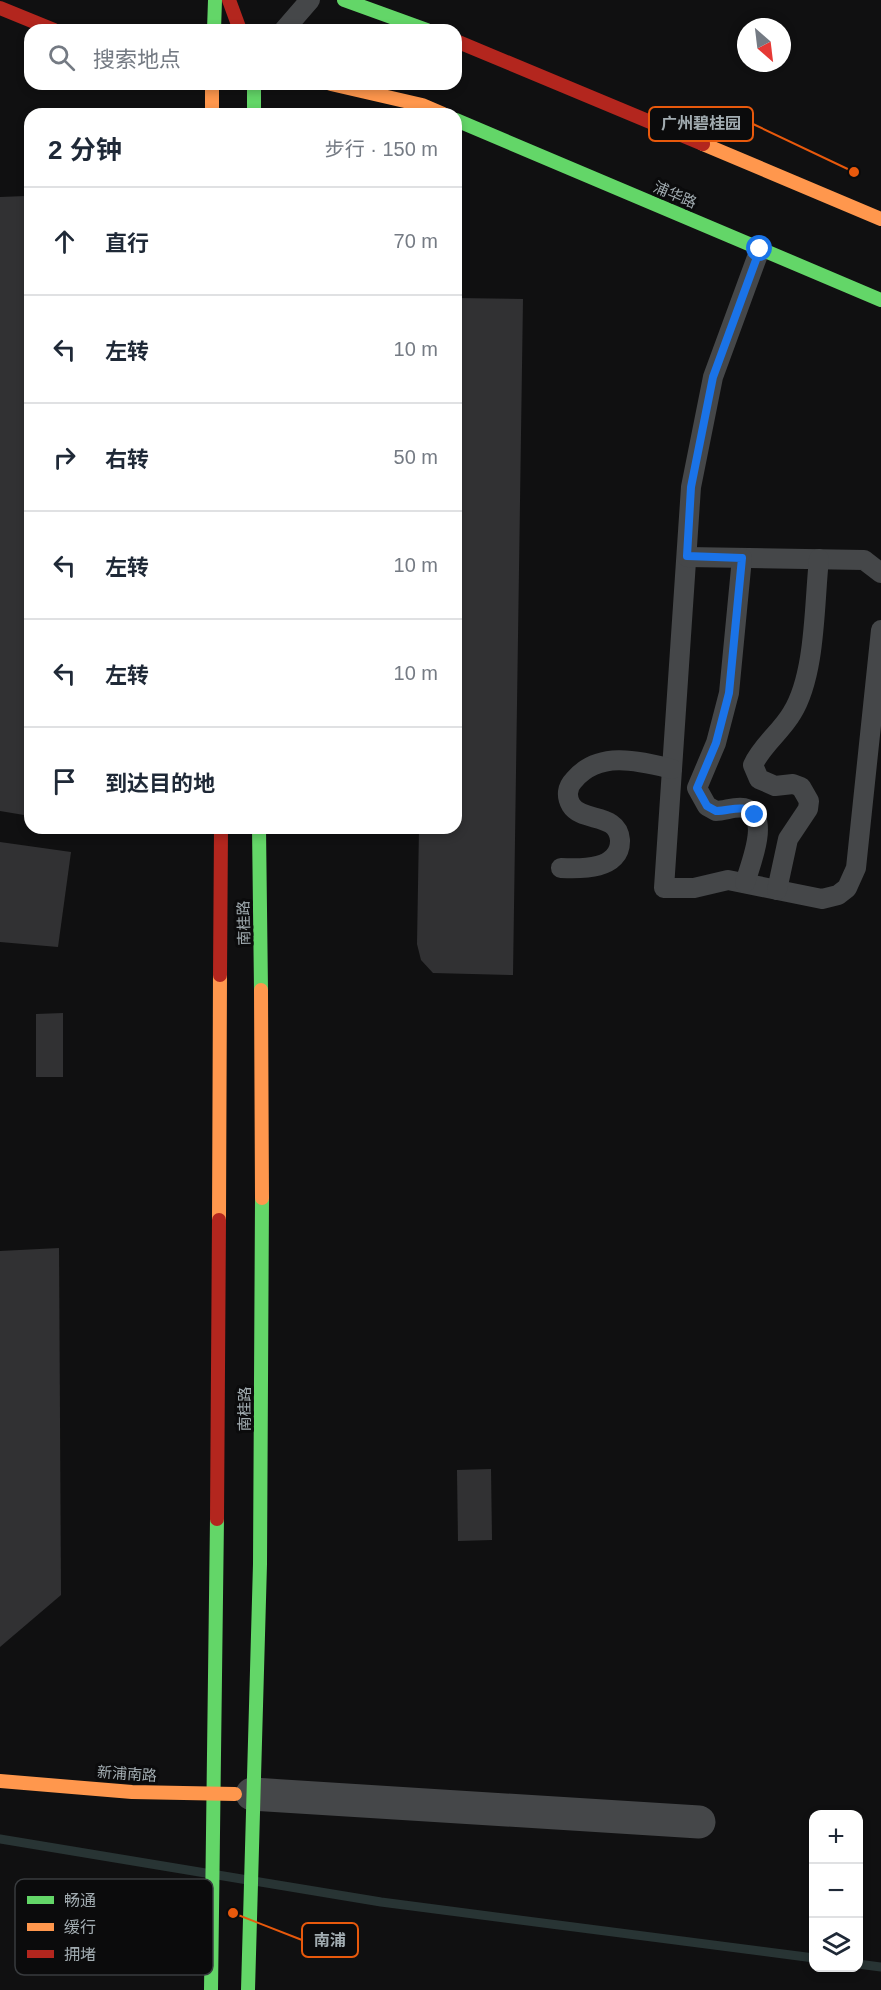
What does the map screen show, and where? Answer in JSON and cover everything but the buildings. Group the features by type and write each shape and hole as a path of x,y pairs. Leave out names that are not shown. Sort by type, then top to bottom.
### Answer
{"main road":[{"path":"214,24 215,0"},
{"path":"228,0 238,24"},
{"path":"344,0 410,24"},
{"path":"0,8 39,24"},
{"path":"462,44 881,219"},
{"path":"212,90 212,108"},
{"path":"254,90 254,108"},
{"path":"357,90 429,108"},
{"name":"浦华路","path":"462,123 881,300"},
{"name":"南桂路","path":"213,1879 221,834"},
{"name":"南桂路","path":"248,1990 248,1896 262,1397 259,834"},
{"name":"新浦南路","path":"0,1781 132,1792 252,1794"},
{"name":"南桂路","path":"211,1975 211,1990"}],"street":[{"path":"252,1794 699,1822"}],"lane":[{"path":"290,24 310,0"},
{"path":"760,249 713,377 691,487 664,888 694,888 718,881 822,899 830,898 847,888 856,868 881,630"},
{"path":"687,556 864,560 881,573"},
{"path":"742,558 729,693 716,743 697,788 707,806 716,811 738,807 749,810 755,815 759,828 745,884"},
{"path":"777,890 788,839 808,809 808,801 801,787 793,784 766,784 754,773 753,765 757,755 792,713 800,696 810,647 819,559"},
{"path":"561,868 595,867 607,863 615,854 620,840 614,826 606,820 583,815 573,807 568,797 569,786 581,771 595,763 615,760 640,761 672,769"}],"waterway":[{"path":"0,1839 381,1902 809,1957"},
{"path":"863,1965 881,1967"}],"traffic: fast":[{"path":"214,24 215,0"},
{"path":"344,0 410,24"},
{"path":"254,90 254,108"},
{"path":"462,123 881,300"},
{"path":"259,834 261,990"},
{"path":"248,1990 260,1564 262,1198"},
{"path":"212,1879 217,1519"},
{"path":"211,1975 211,1990"}],"traffic: slow":[{"path":"212,90 212,108"},
{"path":"357,90 429,108"},
{"path":"703,144 881,219"},
{"path":"219,1220 220,975"},
{"path":"261,990 262,1198"},
{"path":"0,1781 132,1792 235,1794"}],"traffic: jam":[{"path":"229,0 238,24"},
{"path":"0,8 39,24"},
{"path":"462,44 703,144"},
{"path":"220,975 221,834"},
{"path":"217,1519 219,1220"}],"place":[{"name":"广州碧桂园","path":"854,172"},
{"name":"南浦","path":"233,1913"}],"route":[{"path":"755,815 749,810 738,807 716,811 707,806 697,788 716,743 729,693 742,558 687,556 691,487 700,432 713,377 760,249"}]}
